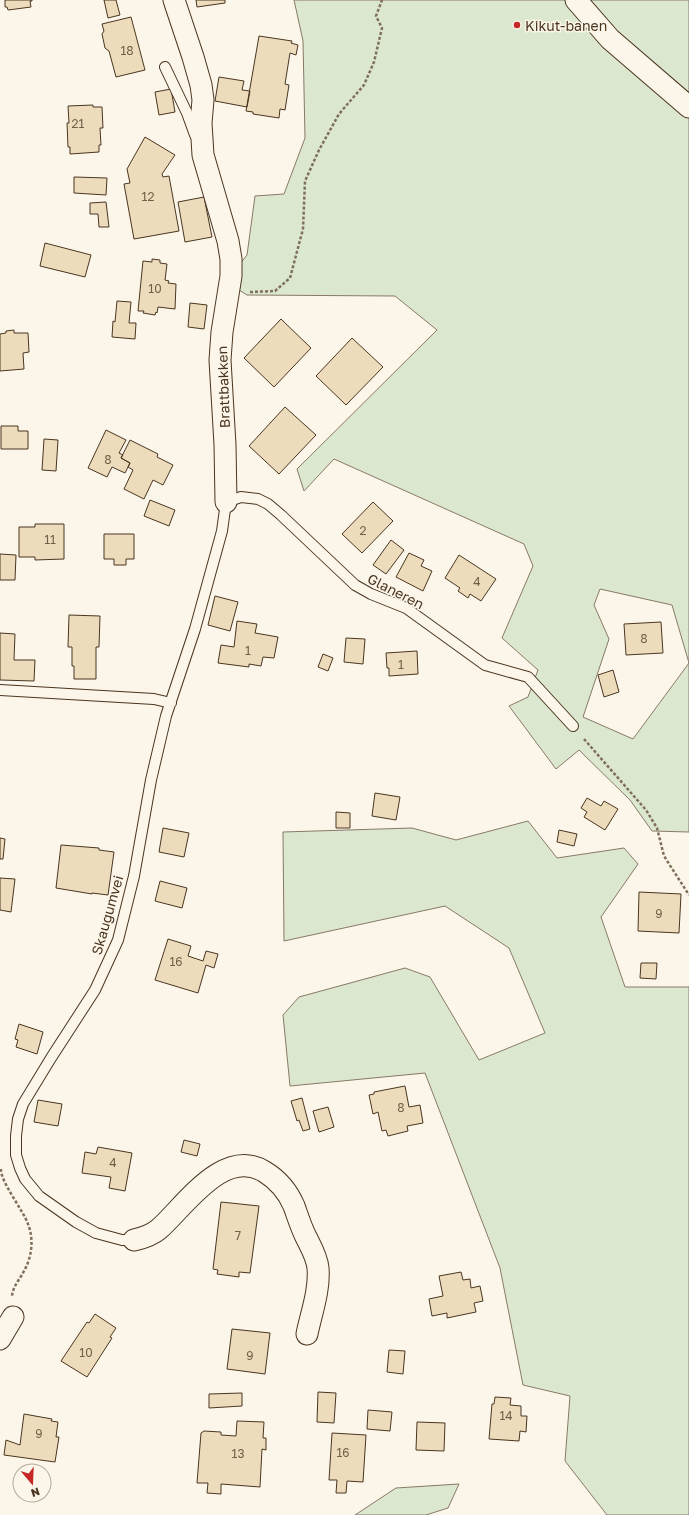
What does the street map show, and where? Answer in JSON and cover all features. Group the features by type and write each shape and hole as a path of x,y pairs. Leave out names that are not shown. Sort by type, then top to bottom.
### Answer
{"street":[{"name":"Brattbakken","path":"174,0 201,85 203,100 201,123 202,155 228,241 231,259 231,276 222,332 220,360 225,445 226,502"},
{"path":"576,0 610,39 689,107"},
{"path":"134,1240 146,1237 158,1229 203,1184 220,1172 239,1166 251,1166 263,1170 277,1180 287,1193 313,1252 318,1268 318,1285 307,1334"},
{"path":"0,1339 13,1317"}],"lane":[{"path":"165,67 187,113 202,155"},
{"name":"Glaneren","path":"226,502 241,497 258,499 268,504 355,585 371,594 406,608 485,665 528,677 573,726"},
{"name":"Brattbakken","path":"171,703 195,629 222,531 226,502"},
{"path":"0,690 154,699 171,703"},
{"name":"Skaugumvei","path":"134,1240 122,1240 96,1233 56,1209 39,1196 25,1179 20,1168 16,1155 16,1136 18,1119 23,1104 95,990 118,940 134,876 151,780 166,716 171,703"}],"path":[{"path":"248,292 275,291 290,278 303,229 305,181 319,150 339,114 364,85 374,62 382,28 376,16 382,0"},
{"path":"573,726 646,810 657,828 664,856 689,894"},
{"path":"2,1167 2,1178 20,1207 31,1232 32,1246 30,1257 25,1270 12,1290 10,1304 13,1317"}],"green space":[{"path":"294,0 689,0 689,663 689,832 652,831 630,800 579,750 556,769 509,706 528,697 538,670 502,638 533,566 524,544 334,459 304,491 297,469 437,330 395,296 247,295 239,290 239,265 247,255 255,196 284,194 305,138 303,41","holes":["600,589 672,605 689,663 633,739 583,717 609,639 594,605"]},
{"path":"528,821 557,858 624,848 638,864 601,917 625,987 689,987 689,1515 607,1515 565,1461 570,1396 523,1385 500,1268 425,1073 290,1086 283,1015 299,997 405,968 430,977 479,1060 545,1033 509,948 445,906 284,941 283,832 412,828 456,840"},
{"path":"459,1484 448,1508 426,1515 355,1515 396,1488"}],"building":[{"path":"5,0 32,1 30,1 31,7 8,10 7,7 5,7"},
{"path":"104,0 116,0 120,15 108,18"},
{"path":"196,0 225,0 225,3 197,7"},
{"path":"131,17 145,70 116,77 109,51 105,48 102,34 104,31 102,24"},
{"path":"259,36 292,41 291,43 298,45 296,55 290,53 285,84 289,85 285,110 280,109 279,118 253,114 253,112 246,111"},
{"path":"219,77 244,81 242,90 250,91 247,107 215,101"},
{"path":"171,89 175,112 159,115 155,92"},
{"path":"93,105 93,107 102,107 103,128 100,128 101,145 99,145 99,152 70,154 70,147 68,147 67,123 69,123 68,106"},
{"path":"145,137 175,155 162,174 163,177 169,176 179,231 134,239 124,184 130,183 127,169"},
{"path":"74,177 107,178 106,195 74,193"},
{"path":"204,197 212,237 185,242 178,202"},
{"path":"106,202 109,227 99,227 98,214 90,214 90,203"},
{"path":"45,243 91,255 85,277 40,266"},
{"path":"152,259 160,260 160,263 167,264 165,280 169,281 168,283 176,284 175,309 158,307 155,315 143,313 144,311 138,311 143,261 152,262"},
{"path":"117,301 131,302 129,323 136,323 135,339 112,337 113,321 115,322"},
{"path":"190,303 207,305 204,329 188,327"},
{"path":"281,319 311,348 274,387 244,358"},
{"path":"14,330 14,333 28,333 29,352 23,353 24,369 0,371 0,334 6,333 6,331"},
{"path":"352,338 383,367 346,405 316,376"},
{"path":"285,407 316,435 279,474 249,446"},
{"path":"1,426 18,426 18,431 28,431 28,449 1,449"},
{"path":"106,430 126,440 119,453 123,455 121,458 130,463 125,473 112,467 107,477 88,468"},
{"path":"44,439 58,440 56,471 42,470"},
{"path":"130,440 158,454 157,457 173,465 163,485 153,480 144,499 124,489 133,470 128,467 130,463 121,458"},
{"path":"150,500 175,510 169,526 144,516"},
{"path":"373,502 393,521 362,553 342,534"},
{"path":"35,524 64,524 64,559 35,560 35,557 19,557 19,527 35,527"},
{"path":"104,534 134,534 134,559 126,559 126,565 114,565 114,559 104,559"},
{"path":"391,540 404,550 386,574 373,565"},
{"path":"409,553 424,560 421,566 432,571 423,591 396,577"},
{"path":"0,554 16,555 15,580 0,580"},
{"path":"459,555 496,579 481,601 470,594 468,598 458,591 460,588 445,578"},
{"path":"215,596 238,602 230,631 208,625"},
{"path":"69,615 100,616 99,647 96,647 96,679 74,679 72,647 68,647"},
{"path":"237,621 257,624 255,633 278,637 274,658 263,657 261,666 249,664 249,667 218,663 221,645 234,647"},
{"path":"661,622 663,653 626,655 624,624"},
{"path":"0,633 15,634 14,660 35,660 34,681 0,680"},
{"path":"346,638 365,639 363,664 344,662"},
{"path":"417,651 418,674 389,676 386,653"},
{"path":"323,654 333,658 328,671 318,667"},
{"path":"613,670 619,692 604,697 598,675"},
{"path":"375,793 400,797 396,820 372,816"},
{"path":"587,798 601,806 604,801 618,809 605,830 584,817 587,812 581,808"},
{"path":"336,812 350,813 350,828 336,828"},
{"path":"163,828 189,833 184,857 159,852"},
{"path":"559,830 577,834 574,846 557,842"},
{"path":"0,838 5,839 3,859 0,859"},
{"path":"61,845 99,848 99,850 114,852 108,895 56,888"},
{"path":"0,878 15,879 11,912 0,910"},
{"path":"160,881 187,888 182,908 155,901"},
{"path":"639,892 681,894 679,933 638,931"},
{"path":"168,939 191,946 188,956 203,961 206,951 218,954 214,968 206,965 198,993 155,980"},
{"path":"641,963 657,963 656,979 640,978"},
{"path":"19,1024 43,1032 37,1054 16,1047 18,1040 15,1039"},
{"path":"405,1086 409,1107 420,1105 423,1123 407,1126 408,1131 388,1136 386,1130 382,1131 378,1112 373,1114 369,1095 374,1094 374,1092"},
{"path":"302,1098 310,1129 303,1131 299,1120 297,1121 291,1101"},
{"path":"38,1100 62,1104 58,1126 34,1122"},
{"path":"328,1107 334,1127 319,1132 313,1111"},
{"path":"184,1140 200,1144 197,1156 181,1152"},
{"path":"98,1147 132,1153 125,1191 109,1188 111,1177 82,1173 85,1152 96,1154"},
{"path":"221,1202 259,1206 250,1273 239,1272 239,1277 217,1274 218,1270 213,1269"},
{"path":"461,1272 463,1280 470,1279 471,1288 480,1286 483,1301 474,1303 476,1312 447,1318 447,1313 432,1316 429,1299 443,1296 439,1276"},
{"path":"95,1314 116,1328 110,1337 112,1338 87,1377 61,1361 87,1322 89,1323"},
{"path":"232,1329 270,1333 265,1374 227,1369"},
{"path":"389,1350 405,1351 403,1374 387,1372"},
{"path":"318,1392 336,1393 334,1423 317,1422"},
{"path":"242,1393 242,1406 209,1408 209,1394"},
{"path":"495,1397 511,1398 510,1405 521,1406 521,1416 527,1416 526,1432 520,1431 519,1441 489,1439 492,1404 494,1404"},
{"path":"368,1410 392,1412 390,1431 367,1429"},
{"path":"24,1414 52,1419 51,1421 58,1422 56,1437 59,1437 55,1462 4,1455 6,1440 20,1445"},
{"path":"237,1421 264,1422 263,1438 266,1438 266,1450 262,1449 260,1487 221,1484 221,1494 207,1493 208,1483 197,1483 201,1433 204,1431 221,1432 221,1435 236,1436"},
{"path":"417,1422 445,1423 444,1451 416,1450"},
{"path":"332,1433 366,1435 363,1482 347,1481 346,1493 336,1493 337,1480 329,1480"}],"place":[{"name":"Kikut-banen","path":"517,25"}]}
